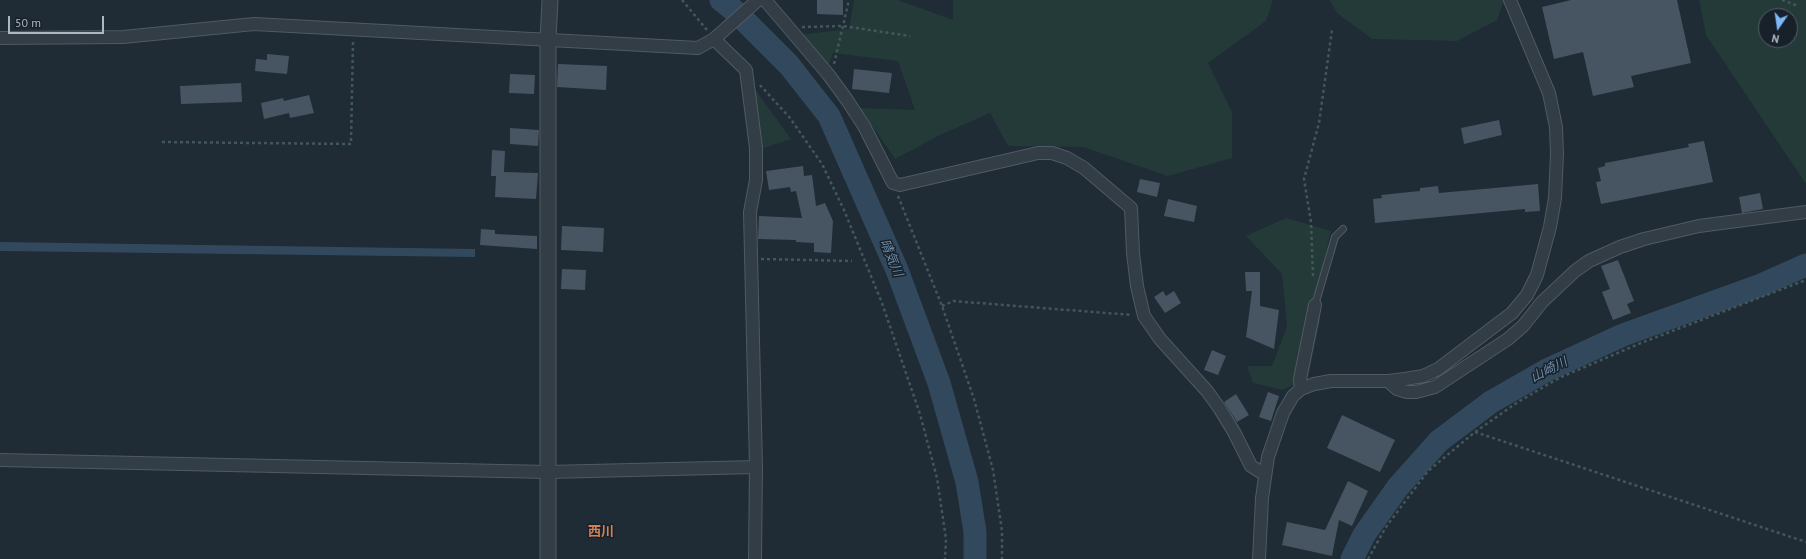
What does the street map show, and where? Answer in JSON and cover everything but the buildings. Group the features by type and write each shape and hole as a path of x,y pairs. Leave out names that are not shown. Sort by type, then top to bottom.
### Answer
{"street":[{"path":"548,559 548,39 550,0"},
{"path":"0,38 122,37 254,24 698,48 714,39 758,0"},
{"path":"765,0 828,74 864,126 893,183 900,185 1038,153 1052,153 1067,158 1084,168 1131,208 1133,253 1137,286 1144,316 1160,339 1207,391 1220,409 1234,432 1251,466 1264,474"},
{"path":"1259,559 1264,474 1274,436 1283,413 1293,396 1301,389 1314,384 1331,381 1388,381 1423,376 1438,369 1512,313 1526,295 1537,275 1550,227 1555,198 1558,154 1556,127 1549,93 1510,0"},
{"path":"714,39 746,70 756,148 756,180 750,212 756,467 755,559"},
{"path":"1388,381 1397,389 1407,392 1416,392 1435,387 1508,339 1523,326 1542,302 1575,271 1589,261 1620,247 1644,239 1699,226 1806,212"},
{"path":"1301,389 1300,379 1314,305"},
{"path":"0,460 548,472 756,467"}],"lane":[{"path":"1314,305 1335,237 1343,229"}],"path":[{"path":"682,0 714,39"},
{"path":"828,74 833,69 849,0"},
{"path":"1782,0 1798,6"},
{"path":"788,27 843,26 910,36"},
{"path":"162,142 351,144 353,29"},
{"path":"1314,282 1311,222 1304,178 1320,123 1332,30"},
{"path":"746,70 790,118 822,164 844,210 882,303 920,414 938,478 946,539 946,559"},
{"path":"893,183 942,306 974,400 993,470 1002,531 1002,559"},
{"path":"751,259 852,261"},
{"path":"1368,559 1386,527 1428,471 1475,432 1518,402 1559,378 1640,343 1806,280"},
{"path":"942,306 953,301 1144,316"},
{"path":"1475,432 1806,542"}],"green space":[{"path":"854,0 898,0 953,20 953,0 1273,0 1266,21 1208,63 1232,112 1232,158 1168,176 1083,147 1008,146 990,113 940,135 895,159 860,108 915,110 898,61 833,53 828,68 798,35 849,29"},
{"path":"1330,0 1504,0 1497,20 1457,41 1372,39 1337,13"},
{"path":"1699,0 1806,0 1806,184 1706,35"},
{"path":"743,73 791,139 754,151"},
{"path":"1286,218 1331,231 1321,272 1320,321 1308,377 1283,390 1253,383 1247,366 1272,366 1287,326 1282,274 1246,236"}],"water":[{"path":"0,242 475,249 475,257 0,251"}],"waterway":[{"name":"晴気川","path":"721,0 736,12 789,65 829,116 897,270 939,383 967,482 975,532 975,559"},
{"name":"山崎川","path":"1352,559 1364,535 1398,487 1439,441 1491,402 1547,370 1623,335 1761,285 1806,265"}],"district":[{"name":"西川","path":"601,532"}]}
